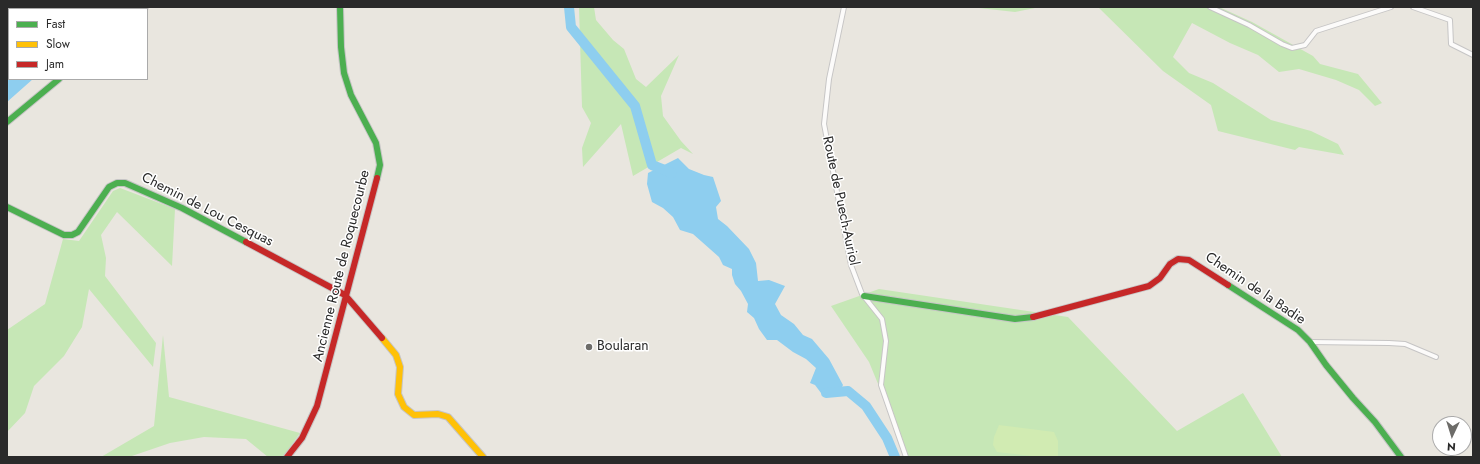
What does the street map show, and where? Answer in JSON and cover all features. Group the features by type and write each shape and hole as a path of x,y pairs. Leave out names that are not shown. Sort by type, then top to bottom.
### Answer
{"street":[{"name":"Ancienne Route de Roquecourbe","path":"287,457 302,438 317,406 380,165 376,143 351,95 344,73 341,47 340,7"},
{"name":"Route de Puech-Auriol","path":"844,7 829,79 824,124 851,265 864,296 882,319 886,341 881,384 906,457"},
{"path":"1210,7 1249,25 1292,48 1305,45 1316,31 1391,7"},
{"path":"1413,7 1450,20 1451,44 1473,56"},
{"path":"7,122 58,80"},
{"name":"Chemin de Lou Cesquas","path":"7,207 64,235 72,235 78,232 109,187 118,182 125,183 182,208 346,297"},
{"name":"Chemin de la Badie","path":"864,296 1015,319 1029,318 1149,286 1160,278 1170,264 1178,259 1189,260 1298,330 1310,342 1326,365 1375,422 1401,457"},
{"path":"346,297 396,355 400,367 398,394 404,407 414,415 438,414 448,417 483,457"},
{"path":"1310,342 1405,344 1436,357"}],"green space":[{"path":"579,7 594,7 596,20 613,40 624,49 636,79 646,87 679,55 661,96 663,116 681,141 693,154 681,148 633,176 621,124 583,167 582,148 591,123 582,107"},
{"path":"970,7 1040,7 1015,12"},
{"path":"1098,7 1219,7 1252,22 1313,56 1320,64 1358,74 1382,103 1375,106 1359,90 1336,80 1299,69 1279,72 1258,55 1230,43 1192,23 1173,57 1189,73 1213,83 1271,120 1311,131 1338,144 1344,155 1299,147 1295,150 1218,131 1211,105 1163,71"},
{"path":"120,188 175,209 172,266 117,212 101,235 106,258 105,276 156,343 153,367 89,289 82,327 64,356 34,386 25,413 7,432 7,330 45,304 63,239 79,241 113,191"},
{"path":"879,289 1068,317 1177,431 1243,393 1282,457 903,457 905,449 869,362 831,306"},
{"path":"163,335 169,397 300,433 283,457 268,457 246,439 204,437 170,443 129,457 101,457 154,426"},
{"path":"999,425 1054,432 1058,441 1058,456 1041,457 997,452 993,445 994,437"}],"water":[{"path":"8,61 8,80 32,80 7,102"},
{"path":"678,158 689,169 713,177 721,201 716,207 718,219 727,226 749,249 756,263 758,281 769,280 785,286 775,304 781,315 794,324 803,335 812,339 829,359 843,385 838,395 821,393 815,385 810,383 816,368 806,359 793,352 777,340 767,340 759,329 754,318 747,312 748,304 741,291 735,284 732,269 723,265 719,257 693,234 680,230 673,217 663,208 652,202 647,184 648,173"}],"waterway":[{"path":"569,7 571,27 635,106 652,165 672,173"},
{"path":"826,393 848,391 866,406 887,438 895,457"}],"traffic: fast":[{"path":"340,7 341,47 344,73 351,95 376,143 380,165 377,178"},
{"path":"7,122 58,80"},
{"path":"7,207 64,235 72,235 78,232 109,187 117,183 125,183 182,208 246,242"},
{"path":"1228,285 1298,330 1310,342 1326,365 1375,422 1401,457"},
{"path":"864,296 1015,319 1033,317"}],"traffic: slow":[{"path":"382,338 396,355 400,367 398,394 404,407 414,415 438,414 448,417 483,457"}],"traffic: jam":[{"path":"287,457 302,438 317,406 377,178"},
{"path":"246,242 345,295 382,338"},
{"path":"1033,317 1149,286 1160,278 1170,264 1178,259 1189,260 1228,285"}],"place":[{"name":"Boularan","path":"589,347"}]}
